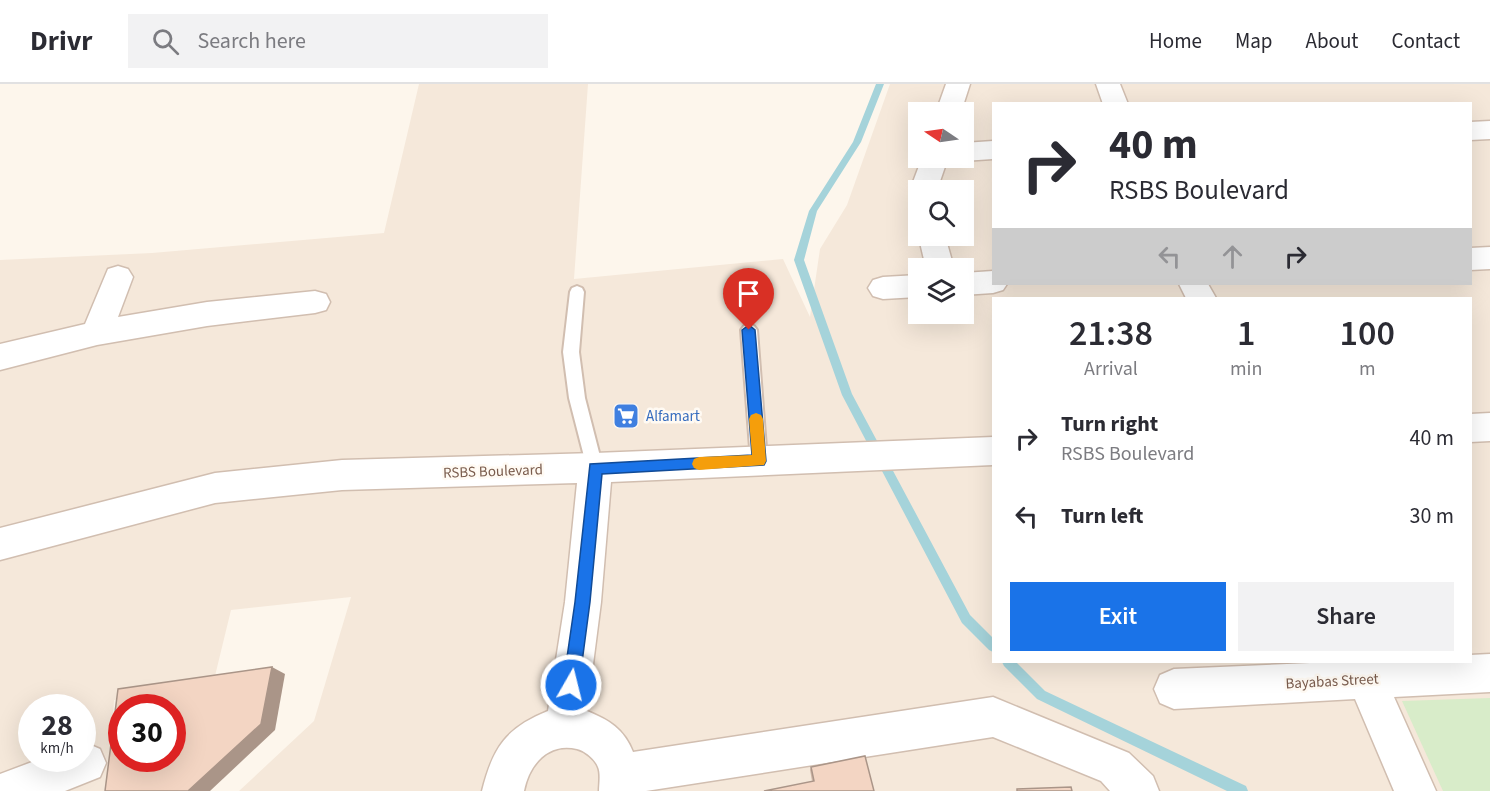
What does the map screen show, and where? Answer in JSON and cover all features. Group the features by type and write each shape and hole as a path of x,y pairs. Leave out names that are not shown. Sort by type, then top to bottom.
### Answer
{"street":[{"path":"952,102 958,84"},
{"path":"1108,84 1115,102"},
{"path":"1472,131 1490,130"},
{"path":"974,151 992,150"},
{"path":"1472,259 1490,258"},
{"path":"97,333 118,277"},
{"path":"974,283 992,282"},
{"path":"883,288 908,287"},
{"path":"0,357 97,333 207,314 315,302"},
{"path":"1472,428 1490,427"},
{"name":"RSBS Boulevard","path":"0,544 215,488 342,475 595,468 992,451"},
{"path":"565,727 583,602 595,468"},
{"path":"1363,671 1415,791"},
{"name":"Bayabas Street","path":"1174,688 1363,671 1490,673"},
{"path":"503,791 508,770 519,751 536,736 555,728 575,726 593,732 609,745 619,762 620,782 705,777 993,717 1115,767 1138,791"},
{"path":"8,791 61,772"}],"lane":[{"path":"577,292 571,352 577,398 595,468"},
{"path":"749,330 759,461"}],"shaded area":[{"path":"419,84 588,84 574,279 783,259 810,317 820,249 847,205 890,84 1490,84 1490,791 239,791 314,721 351,597 231,610 214,680 144,694 108,694 108,791 0,791 0,260 152,253 384,233"}],"green space":[{"path":"1490,698 1490,791 1443,791 1402,701"}],"building":[{"path":"272,667 261,724 188,791 105,791 108,767 108,772 186,772 186,694 117,694 118,689"},
{"path":"865,756 874,791 764,791 814,781 811,767"},
{"path":"1071,787 1072,791 1017,791 1017,789"}],"waterway":[{"path":"880,84 857,142 813,211 799,260 847,395 966,619 992,645"},
{"path":"1009,663 1041,695 1241,791"}],"slow traffic":[{"path":"699,464 759,461 756,419"}],"place":[{"name":"Alfamart","path":"626,416"}],"route":[{"path":"571,685 583,602 595,468 759,461 749,330"}]}
